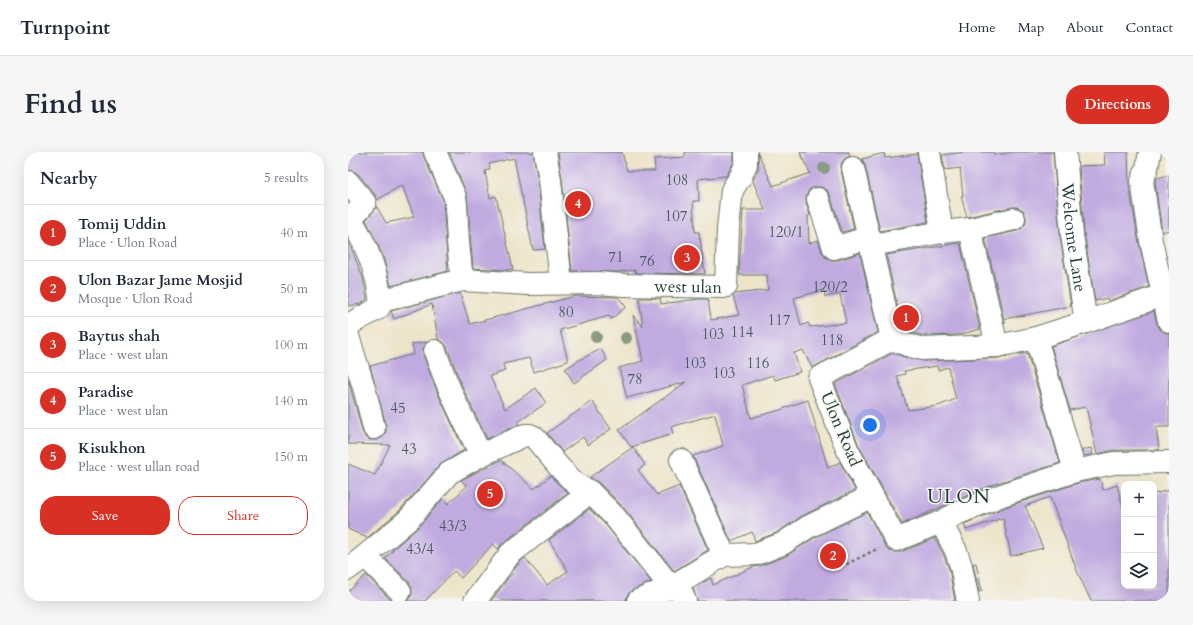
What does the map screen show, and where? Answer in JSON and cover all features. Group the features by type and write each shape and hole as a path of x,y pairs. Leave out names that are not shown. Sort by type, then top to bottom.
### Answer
{"street":[{"path":"435,152 456,204 462,280"},
{"path":"545,152 550,180 561,283"},
{"name":"west ulan","path":"348,325 380,304 462,280 528,284 597,283 624,285 726,286 728,229 732,190 744,170 746,164 746,152"},
{"path":"930,152 942,232"},
{"name":"Welcome Lane","path":"1065,152 1072,235 1086,322"},
{"path":"1150,152 1147,168 1142,181 1147,218 1166,294 1169,320"},
{"path":"854,168 892,339 907,346 923,349 997,346 1036,338 1166,294"},
{"path":"348,182 365,203 349,218 356,228 372,260 380,304"},
{"path":"818,200 834,248 871,241 970,229 1014,219"},
{"path":"970,229 997,346"},
{"path":"348,336 365,391 374,428"},
{"path":"1036,338 1075,471"},
{"name":"Ulon Road","path":"892,339 819,378 848,451 896,540"},
{"path":"435,351 444,377 481,455"},
{"path":"348,569 408,520 449,473 481,455 525,435 530,435 534,437 560,468 575,483 590,492 614,516 678,590"},
{"path":"681,460 724,555"},
{"path":"896,540 1002,495 1075,471 1114,463 1169,462"},
{"path":"475,601 510,554 590,492"},
{"path":"638,601 678,590 724,555 756,554 782,544 808,527 872,496"},
{"path":"941,522 956,551 961,566 968,601"},
{"path":"365,556 400,592"}],"path":[{"path":"841,567 896,540"}],"building":[{"path":"348,152 423,152 443,200 448,271 391,286 383,256 366,220 377,207 386,223 414,217 402,185 377,200 375,195 358,174 348,170"},
{"path":"449,152 533,152 538,182 545,249 533,250 514,158 489,164 490,169 485,171 490,198 496,196 513,269 473,268 467,195"},
{"path":"558,152 622,152 627,171 655,171 654,159 685,157 685,152 734,152 734,162 726,176 698,179 699,201 693,201 695,232 699,232 705,274 636,273 635,270 617,272 572,271"},
{"path":"800,152 849,152 850,156 844,159 841,164 841,170 854,229 842,232 827,190 821,187 814,187 809,190 806,197 806,203 810,215 808,216 809,243 818,240 825,257 832,260 838,260 860,253 878,332 812,368 803,350 794,353 800,372 775,380 773,375 742,385 751,418 784,409 808,400 828,468 840,462 855,490 802,516 776,533 755,541 752,532 731,541 693,456 723,446 715,414 671,427 673,434 631,447 619,430 686,382 627,398 619,368 643,361 633,315 643,327 639,298 660,298 661,304 708,299 711,320 739,315 733,296 735,294 768,290 767,275 739,275 743,210 765,210 753,181 758,169 758,153 773,186 810,173","holes":["824,290 825,297 840,294 846,323 810,327 808,323 801,326 794,298"]},
{"path":"966,152 994,152 994,155 1014,152 1053,152 1060,236 1071,306 1004,319 985,238 1017,231 1026,223 1026,217 1023,210 1017,207 1012,207 967,217 961,196 963,196 960,168 945,170 942,155"},
{"path":"1104,152 1128,152 1129,185 1138,238 1149,287 1108,301 1107,298 1095,301 1084,233 1079,166 1105,165"},
{"path":"884,153 885,158 917,154 928,222 880,231 865,165 862,159"},
{"path":"1169,175 1169,230 1162,232 1155,182 1157,178"},
{"path":"348,240 363,278 367,299 361,304 348,306"},
{"path":"960,243 980,329 959,335 924,336 903,330 886,255"},
{"path":"460,293 470,324 575,296 618,297 626,307 611,319 609,316 560,330 568,361 534,372 529,358 503,364 505,371 490,376 505,409 536,388 546,403 518,422 519,424 487,439 462,386 447,347 438,339 432,304 394,319 391,311"},
{"path":"1154,311 1157,324 1160,329 1165,333 1169,333 1169,427 1156,427 1159,450 1114,450 1097,454 1086,407 1070,410 1051,346"},
{"path":"427,342 423,348 423,355 439,396 464,450 440,465 399,511 367,538 348,529 348,464 375,475 390,445 348,444 348,378 362,431 365,437 370,440 377,440 383,437 386,431 386,425 370,366 414,354 412,344"},
{"path":"601,349 607,360 574,383 565,369"},
{"path":"893,353 924,361 998,358 1027,353 1060,463 997,483 902,524 859,446 835,384","holes":["937,366 938,370 948,367 956,399 938,406 908,410 897,376 905,374 904,371"]},
{"path":"592,401 611,429 588,445 583,437 562,452 547,433"},
{"path":"633,447 645,465 638,470 657,495 679,486 708,550 674,571 623,507 599,483 590,477"},
{"path":"1091,448 1093,454 1084,456 1082,450"},
{"path":"501,460 534,489 550,476 568,493 502,544 498,549 493,544 461,578 454,571 425,601 407,601 412,595 412,587 409,582 385,558 417,528 443,499 448,504 467,486 461,480"},
{"path":"1100,479 1103,490 1117,485 1121,500 1121,589 1157,589 1157,493 1169,490 1169,601 1091,601 1077,571 1050,497 1025,506 1043,548 1011,556 1003,518 966,530 964,524 1006,507 1078,483"},
{"path":"589,509 605,524 651,582 633,590 628,594 626,600 621,601 491,601 514,572 513,571 519,563 525,558 547,585 568,571 549,540"},
{"path":"867,512 889,551 901,552 935,538 949,569 955,601 697,601 693,588 711,578 713,585 753,567 760,566 786,556 814,538"},
{"path":"976,563 982,591 979,592 973,564"},
{"path":"366,575 393,601 348,601 348,592"}],"place":[{"name":"Paradise","path":"578,204"},
{"name":"Baytus shah","path":"687,258"},
{"name":"Tomij Uddin","path":"906,318"},
{"name":"Kisukhon","path":"490,494"},
{"name":"Ulon Bazar Jame Mosjid","path":"833,556"}],"district":[{"name":"ULON","path":"959,497"}]}
